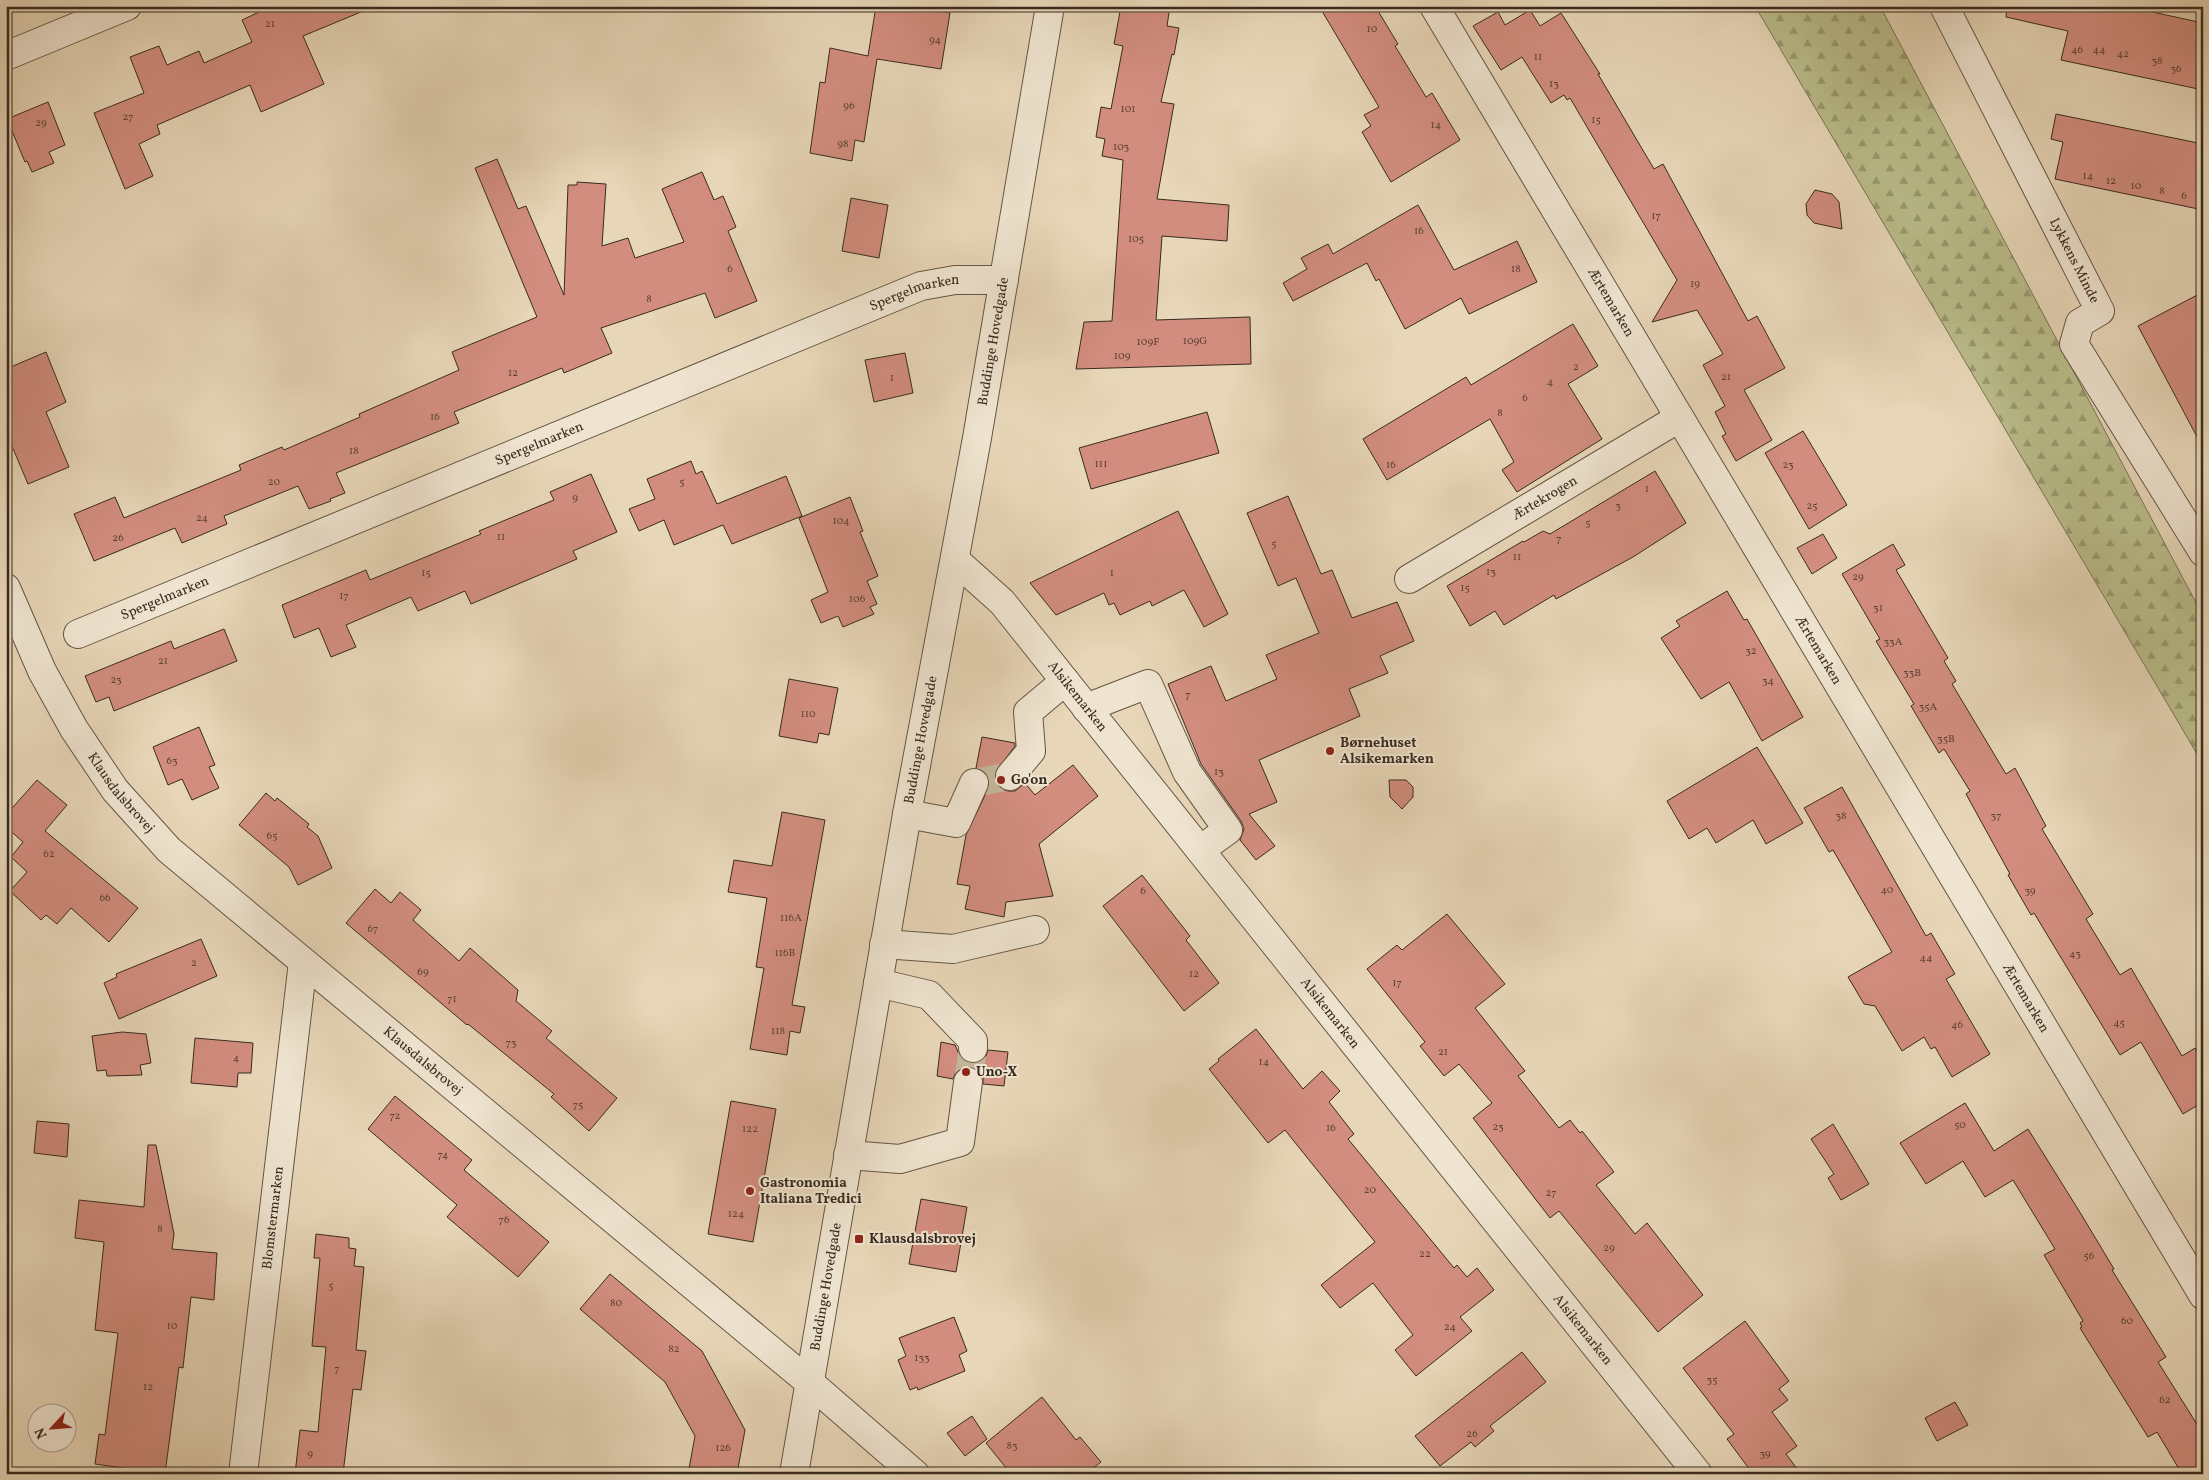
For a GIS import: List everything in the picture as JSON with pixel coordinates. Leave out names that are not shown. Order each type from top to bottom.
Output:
[{"type":"street","points":[[6,56],[127,6]]},
{"type":"street","name":"Buddinge Hovedgade","points":[[794,1474],[884,944],[955,560],[1050,6]]},
{"type":"street","name":"Ærtemarken","points":[[1434,6],[2203,1295]]},
{"type":"street","name":"Lykkens Minde","points":[[1944,6],[2100,311],[2080,323],[2074,344],[2203,552]]},
{"type":"street","name":"Spergelmarken","points":[[78,634],[921,286],[955,280],[1004,280]]},
{"type":"street","name":"Ærtekrogen","points":[[1409,579],[1679,418]]},
{"type":"street","name":"Alsikemarken","points":[[955,560],[1002,602],[1698,1474]]},
{"type":"street","name":"Klausdalsbrovej","points":[[6,588],[11,615],[74,729],[115,790],[169,850],[809,1382],[915,1474]]},
{"type":"street","points":[[1010,776],[1031,751],[1028,712],[1064,681]]},
{"type":"street","points":[[1086,708],[1148,684],[1186,772],[1228,830],[1200,850]]},
{"type":"street","points":[[907,814],[956,823],[974,783]]},
{"type":"street","points":[[884,944],[953,949],[1035,930]]},
{"type":"street","name":"Blomstermarken","points":[[243,1474],[303,962]]},
{"type":"street","points":[[878,983],[929,995],[973,1041],[973,1048]]},
{"type":"street","points":[[848,1155],[900,1160],[960,1142],[968,1082]]},
{"type":"green space","points":[[1755,6],[1880,6],[2203,616],[2203,764]]},
{"type":"building","points":[[272,6],[373,7],[303,36],[324,84],[261,112],[250,85],[157,125],[160,134],[139,144],[153,176],[125,189],[94,113],[144,93],[130,57],[159,46],[167,65],[199,51],[204,63],[252,42],[242,20]]},
{"type":"building","points":[[876,6],[906,6],[950,13],[941,69],[877,59],[864,142],[855,140],[852,161],[810,153],[820,82],[825,83],[830,48],[868,56]]},
{"type":"building","points":[[1121,6],[1170,6],[1167,26],[1179,28],[1174,55],[1172,54],[1161,102],[1174,104],[1157,199],[1229,205],[1227,241],[1162,236],[1156,320],[1250,317],[1251,364],[1076,369],[1084,322],[1112,321],[1123,160],[1102,156],[1105,139],[1096,137],[1101,107],[1111,109],[1123,46],[1114,44]]},
{"type":"building","points":[[1319,6],[1375,6],[1398,44],[1395,46],[1426,97],[1432,93],[1460,140],[1391,182],[1362,132],[1371,126],[1364,115],[1379,107]]},
{"type":"building","points":[[2007,6],[2125,6],[2203,23],[2203,90],[2061,60],[2068,31],[2006,17]]},
{"type":"building","points":[[1530,10],[1540,26],[1561,13],[1600,74],[1598,74],[1654,169],[1663,164],[1748,321],[1757,316],[1785,368],[1744,390],[1772,440],[1736,461],[1722,436],[1726,434],[1715,412],[1725,406],[1703,365],[1723,354],[1697,310],[1652,322],[1677,280],[1570,98],[1567,100],[1564,95],[1551,103],[1522,57],[1501,70],[1473,26],[1498,12],[1505,25]]},
{"type":"building","points":[[48,102],[65,145],[49,152],[54,163],[32,172],[27,161],[25,162],[7,119]]},
{"type":"building","points":[[2056,114],[2203,144],[2203,210],[2055,179],[2063,142],[2051,139]]},
{"type":"building","points":[[497,159],[518,209],[526,206],[564,295],[568,185],[577,185],[577,182],[606,184],[602,246],[628,238],[635,258],[684,242],[662,189],[702,172],[714,200],[723,196],[736,227],[728,231],[757,301],[715,318],[705,293],[601,328],[612,353],[564,373],[562,368],[454,412],[459,423],[336,473],[345,493],[330,499],[331,501],[309,509],[298,486],[224,516],[227,524],[182,543],[175,528],[94,561],[74,514],[115,497],[124,518],[241,470],[239,465],[282,447],[284,450],[360,417],[359,414],[459,370],[452,352],[537,317],[475,168]]},
{"type":"building","points":[[1815,190],[1832,194],[1839,202],[1842,229],[1814,223],[1807,215],[1806,204]]},
{"type":"building","points":[[851,198],[888,205],[879,258],[842,251]]},
{"type":"building","points":[[1418,205],[1454,270],[1517,241],[1537,282],[1469,314],[1461,298],[1405,329],[1379,279],[1376,281],[1367,263],[1293,301],[1283,283],[1307,269],[1301,258],[1328,244],[1333,254]]},
{"type":"building","points":[[2203,292],[2203,448],[2138,326]]},
{"type":"building","points":[[1573,324],[1598,366],[1568,384],[1602,439],[1517,492],[1502,470],[1514,462],[1490,419],[1387,480],[1363,439],[1466,377],[1471,385]]},
{"type":"building","points":[[46,352],[66,402],[46,412],[69,467],[28,484],[6,432],[6,369]]},
{"type":"building","points":[[905,353],[913,393],[874,402],[865,360]]},
{"type":"building","points":[[1207,412],[1219,453],[1091,489],[1079,448]]},
{"type":"building","points":[[1803,431],[1847,505],[1809,529],[1765,453]]},
{"type":"building","points":[[691,461],[696,474],[702,471],[717,504],[786,476],[802,516],[732,544],[723,525],[674,545],[664,520],[639,531],[629,509],[655,499],[647,479]]},
{"type":"building","points":[[1655,471],[1686,523],[1633,557],[1556,599],[1554,595],[1504,625],[1495,611],[1470,626],[1447,586],[1523,541],[1543,531],[1550,534]]},
{"type":"building","points":[[591,474],[617,532],[573,551],[577,559],[471,604],[465,591],[418,611],[411,597],[346,625],[356,647],[331,657],[319,628],[294,638],[282,605],[366,570],[370,580],[481,534],[479,531],[554,500],[550,492]]},
{"type":"building","points":[[1288,496],[1321,574],[1332,570],[1352,618],[1397,602],[1414,641],[1380,656],[1388,673],[1349,689],[1360,716],[1259,760],[1277,802],[1249,814],[1275,846],[1256,860],[1240,840],[1244,829],[1241,821],[1201,764],[1168,684],[1211,666],[1226,701],[1277,679],[1266,655],[1319,633],[1296,578],[1278,586],[1247,513]]},
{"type":"building","points":[[850,497],[863,531],[860,532],[878,576],[867,581],[877,604],[870,607],[874,614],[843,627],[838,616],[821,623],[811,600],[828,592],[799,518]]},
{"type":"building","points":[[1178,511],[1228,614],[1204,627],[1184,590],[1152,606],[1150,601],[1120,615],[1114,603],[1109,605],[1104,593],[1056,615],[1030,583]]},
{"type":"building","points":[[1823,534],[1837,558],[1812,574],[1797,548]]},
{"type":"building","points":[[1893,544],[1905,565],[1896,570],[1948,658],[1944,661],[1956,681],[1952,684],[2006,774],[2015,768],[2046,826],[2042,829],[2093,914],[2086,919],[2120,975],[2131,968],[2182,1056],[2195,1048],[2203,1061],[2203,1102],[2183,1114],[2141,1042],[2120,1055],[2034,913],[2031,915],[1966,794],[1970,791],[1944,749],[1939,753],[1911,706],[1914,704],[1876,641],[1880,639],[1842,574]]},
{"type":"building","points":[[1727,591],[1744,620],[1747,619],[1803,717],[1762,741],[1729,682],[1701,699],[1661,638],[1680,626],[1676,621]]},
{"type":"building","points":[[224,629],[237,661],[114,711],[109,697],[96,702],[85,676],[171,641],[174,649]]},
{"type":"building","points":[[789,679],[838,688],[829,735],[819,733],[817,743],[779,736]]},
{"type":"building","points":[[199,727],[215,765],[209,767],[219,788],[192,800],[182,779],[168,785],[153,747]]},
{"type":"building","points":[[982,737],[1015,743],[1015,746],[995,773],[996,782],[1000,788],[1015,791],[1025,783],[1035,795],[1073,765],[1098,796],[1039,844],[1053,896],[1006,902],[1004,917],[965,909],[970,886],[957,884],[966,835],[988,789],[989,781],[987,774],[976,768]]},
{"type":"building","points":[[1757,747],[1803,823],[1766,844],[1753,820],[1716,843],[1707,828],[1689,839],[1667,801]]},
{"type":"building","points":[[37,780],[67,805],[45,831],[138,908],[109,942],[71,908],[57,924],[46,915],[41,920],[10,891],[27,872],[11,857],[23,842],[6,827],[6,815]]},
{"type":"building","points":[[1389,780],[1406,780],[1413,787],[1413,797],[1402,809],[1390,797]]},
{"type":"building","points":[[1842,787],[1926,936],[1931,933],[1955,974],[1946,979],[1990,1054],[1952,1077],[1935,1047],[1931,1049],[1924,1037],[1902,1051],[1875,1006],[1864,1004],[1848,977],[1892,952],[1833,850],[1829,852],[1804,808]]},
{"type":"building","points":[[266,793],[275,801],[277,798],[309,824],[307,827],[318,836],[332,868],[298,885],[289,867],[239,825]]},
{"type":"building","points":[[782,812],[825,820],[792,1005],[805,1007],[800,1033],[790,1031],[787,1055],[750,1049],[764,968],[756,967],[767,898],[728,892],[734,860],[772,866]]},
{"type":"building","points":[[1142,875],[1190,936],[1186,940],[1219,983],[1184,1011],[1103,906]]},
{"type":"building","points":[[375,889],[391,903],[400,892],[421,910],[413,920],[459,961],[470,948],[518,990],[516,1001],[552,1031],[546,1038],[617,1098],[589,1131],[551,1097],[554,1094],[467,1025],[346,923]]},
{"type":"building","points":[[1447,914],[1505,984],[1475,1008],[1525,1071],[1518,1076],[1559,1128],[1570,1120],[1580,1133],[1582,1131],[1614,1172],[1596,1185],[1635,1234],[1647,1223],[1703,1295],[1658,1332],[1559,1211],[1550,1218],[1473,1118],[1492,1103],[1459,1064],[1444,1076],[1420,1046],[1425,1042],[1367,969],[1397,945],[1402,950]]},
{"type":"building","points":[[201,939],[217,976],[119,1019],[104,983],[117,977],[116,974]]},
{"type":"building","points":[[1256,1029],[1303,1089],[1322,1071],[1340,1091],[1329,1102],[1354,1134],[1348,1139],[1454,1268],[1457,1265],[1467,1277],[1477,1268],[1494,1290],[1460,1317],[1472,1331],[1416,1376],[1395,1350],[1413,1335],[1373,1283],[1340,1308],[1321,1285],[1375,1242],[1285,1130],[1268,1143],[1209,1069],[1219,1061],[1218,1059]]},
{"type":"building","points":[[122,1032],[146,1034],[151,1063],[140,1065],[142,1075],[107,1076],[106,1070],[97,1071],[92,1036]]},
{"type":"building","points":[[195,1038],[253,1043],[251,1073],[238,1073],[237,1087],[191,1083]]},
{"type":"building","points":[[941,1042],[955,1045],[960,1056],[966,1062],[973,1064],[981,1061],[986,1056],[988,1050],[1008,1052],[1004,1086],[983,1084],[983,1077],[978,1070],[971,1067],[962,1068],[956,1072],[953,1079],[937,1076]]},
{"type":"building","points":[[395,1096],[472,1160],[464,1170],[549,1242],[518,1277],[447,1217],[457,1205],[368,1129]]},
{"type":"building","points":[[731,1101],[776,1109],[753,1242],[708,1234]]},
{"type":"building","points":[[1965,1103],[1994,1151],[2028,1129],[2166,1357],[2158,1362],[2203,1434],[2203,1474],[2182,1474],[2157,1432],[2148,1437],[2080,1328],[2082,1327],[2080,1323],[2083,1321],[2044,1255],[2055,1249],[2013,1180],[1985,1197],[1963,1161],[1926,1184],[1900,1143]]},
{"type":"building","points":[[37,1121],[69,1124],[67,1157],[34,1153]]},
{"type":"building","points":[[1833,1124],[1869,1184],[1841,1200],[1828,1178],[1834,1174],[1811,1139]]},
{"type":"building","points":[[148,1145],[156,1145],[174,1234],[172,1249],[217,1253],[214,1300],[191,1297],[183,1368],[179,1367],[165,1474],[95,1464],[99,1434],[105,1435],[118,1333],[95,1330],[104,1242],[75,1238],[79,1200],[144,1207]]},
{"type":"building","points":[[921,1199],[967,1207],[956,1272],[909,1264]]},
{"type":"building","points":[[316,1234],[349,1238],[349,1248],[356,1249],[354,1266],[364,1267],[356,1350],[366,1351],[361,1390],[353,1389],[343,1474],[295,1474],[300,1430],[318,1432],[326,1347],[312,1346],[320,1258],[314,1258]]},
{"type":"building","points":[[610,1274],[702,1351],[745,1430],[737,1474],[688,1474],[695,1436],[665,1382],[580,1309]]},
{"type":"building","points":[[954,1317],[967,1351],[959,1355],[965,1371],[918,1390],[917,1387],[910,1390],[898,1360],[906,1356],[899,1338]]},
{"type":"building","points":[[1745,1321],[1789,1381],[1779,1389],[1788,1400],[1772,1412],[1797,1446],[1786,1454],[1801,1474],[1753,1474],[1727,1439],[1734,1434],[1683,1368]]},
{"type":"building","points":[[1522,1352],[1546,1382],[1490,1426],[1494,1431],[1475,1447],[1471,1442],[1440,1466],[1415,1436]]},
{"type":"building","points":[[1042,1397],[1076,1440],[1080,1437],[1101,1462],[1086,1474],[1011,1474],[986,1443]]},
{"type":"building","points":[[1955,1402],[1968,1425],[1937,1441],[1925,1418]]},
{"type":"building","points":[[972,1416],[987,1439],[965,1456],[947,1433]]},
{"type":"tunnel","points":[[974,783],[1010,776]]},
{"type":"tunnel","points":[[968,1082],[973,1048]]},
{"type":"place","name":"Børnehuset Alsikemarken","points":[[1330,751]]},
{"type":"place","name":"Go'on","points":[[1001,780]]},
{"type":"place","name":"Uno-X","points":[[966,1072]]},
{"type":"place","name":"Gastronomia Italiana Tredici","points":[[750,1191]]},
{"type":"place","name":"Klausdalsbrovej","points":[[859,1239]]}]
